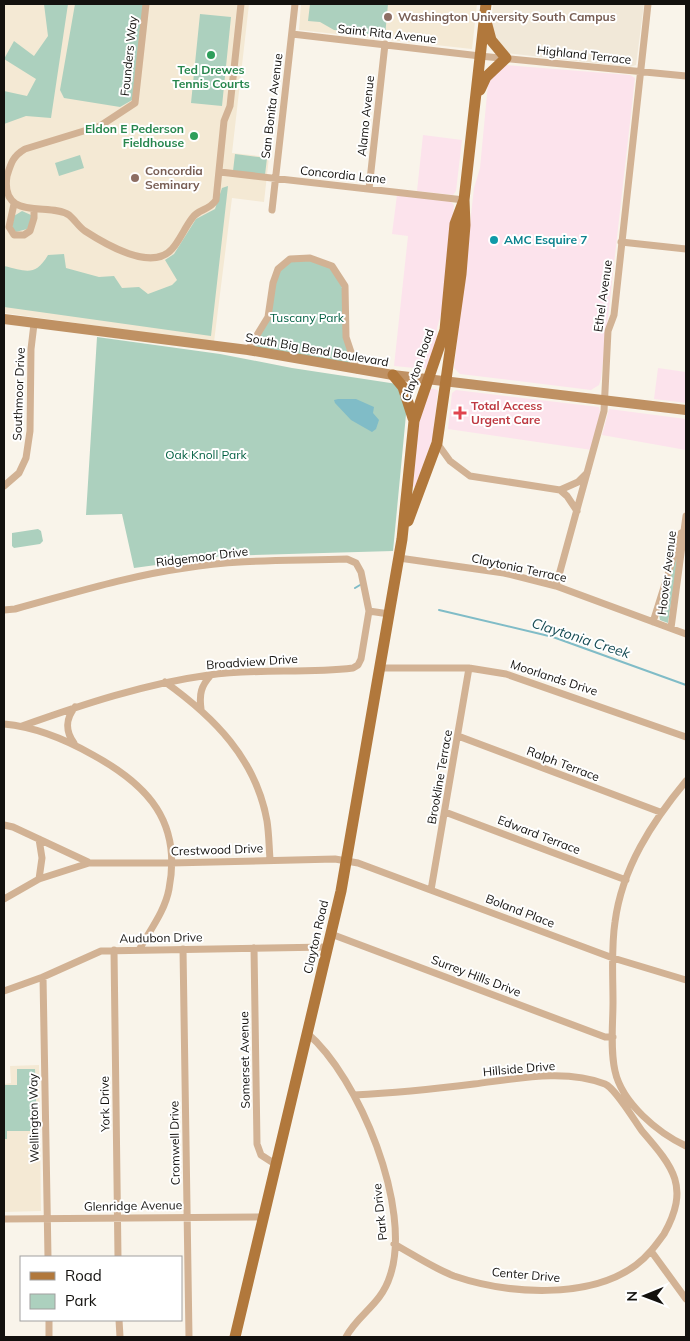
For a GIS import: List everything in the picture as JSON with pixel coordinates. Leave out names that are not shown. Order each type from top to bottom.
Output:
[{"type":"main road","name":"Clayton Road","points":[[402,539],[437,443],[461,274],[465,225],[464,200],[486,5]]},
{"type":"main road","points":[[475,104],[486,77],[506,58],[490,36],[486,5]]},
{"type":"main road","name":"Clayton Road","points":[[235,1337],[347,860],[402,539],[414,421],[445,330],[455,224],[464,200]]},
{"type":"main road","name":"South Big Bend Boulevard","points":[[4,319],[248,350],[393,375],[686,410]]},
{"type":"main road","points":[[393,375],[403,387],[414,421]]},
{"type":"street","name":"Founders Way","points":[[14,204],[8,197],[6,189],[13,158],[17,154],[100,126],[135,104],[146,4]]},
{"type":"street","points":[[34,210],[30,231],[24,235],[14,235],[9,227],[14,204],[34,210],[62,212],[69,216],[84,231],[123,252],[144,259],[158,257],[171,251],[196,214],[213,206],[219,190],[224,121],[230,106],[242,4]]},
{"type":"street","name":"San Bonita Avenue","points":[[272,210],[295,4]]},
{"type":"street","name":"Ethel Avenue","points":[[556,586],[589,472],[604,411],[608,331],[614,315],[648,4]]},
{"type":"street","name":"Saint Rita Avenue","points":[[292,34],[480,56]]},
{"type":"street","name":"Alamo Avenue","points":[[369,189],[385,44]]},
{"type":"street","name":"Highland Terrace","points":[[480,56],[686,76]]},
{"type":"street","name":"Concordia Lane","points":[[220,172],[464,200]]},
{"type":"street","points":[[621,242],[686,249]]},
{"type":"street","points":[[248,350],[268,317],[273,283],[278,269],[290,259],[310,258],[332,266],[346,286],[346,337],[357,370]]},
{"type":"street","name":"Southmoor Drive","points":[[4,486],[19,472],[26,458],[30,431],[34,324]]},
{"type":"street","points":[[437,443],[450,461],[470,476],[560,490],[568,496],[577,511]]},
{"type":"street","points":[[560,490],[578,482],[589,472]]},
{"type":"street","name":"Hoover Avenue","points":[[653,622],[686,519]]},
{"type":"street","name":"Hoover Avenue","points":[[672,628],[686,519]]},
{"type":"street","name":"Claytonia Terrace","points":[[399,558],[504,573],[556,586],[686,634]]},
{"type":"street","name":"Ridgemoor Drive","points":[[4,610],[16,609],[131,577],[186,568],[236,562],[347,559],[356,563],[361,572],[370,611]]},
{"type":"street","points":[[4,615],[16,609]]},
{"type":"street","points":[[370,611],[389,614]]},
{"type":"street","name":"Broadview Drive","points":[[22,726],[117,693],[211,674],[256,670],[353,668],[358,665],[360,659],[370,611]]},
{"type":"street","name":"Moorlands Drive","points":[[380,668],[469,668],[526,679],[686,737]]},
{"type":"street","name":"Brookline Terrace","points":[[431,890],[469,668]]},
{"type":"street","points":[[201,709],[199,698],[201,688],[211,674]]},
{"type":"street","points":[[166,682],[201,709],[221,728],[247,766],[260,796],[267,821],[270,860]]},
{"type":"street","points":[[75,707],[69,717],[67,727],[69,737],[75,744]]},
{"type":"street","points":[[4,724],[22,726],[75,744],[115,767],[154,801],[166,826],[171,877],[165,904],[139,950]]},
{"type":"street","name":"Ralph Terrace","points":[[458,736],[660,812]]},
{"type":"street","points":[[686,781],[660,812],[641,846],[626,880],[615,922],[613,958],[613,1037],[616,1074],[634,1106],[658,1130],[686,1146]]},
{"type":"street","name":"Edward Terrace","points":[[445,812],[626,880]]},
{"type":"street","name":"Crestwood Drive","points":[[4,825],[89,862]]},
{"type":"street","points":[[39,839],[42,858],[39,879]]},
{"type":"street","name":"Crestwood Drive","points":[[4,899],[39,879],[89,862],[171,863],[347,860]]},
{"type":"street","name":"Boland Place","points":[[347,860],[613,958],[686,980]]},
{"type":"street","name":"Surrey Hills Drive","points":[[331,934],[605,1037],[613,1037]]},
{"type":"street","name":"Audubon Drive","points":[[4,991],[43,977],[96,952],[114,950],[328,947]]},
{"type":"street","name":"Somerset Avenue","points":[[254,948],[257,1144],[261,1156],[275,1164]]},
{"type":"street","name":"Cromwell Drive","points":[[183,949],[189,1337]]},
{"type":"street","name":"York Drive","points":[[114,950],[118,1256]]},
{"type":"street","name":"Wellington Way","points":[[43,977],[48,1256]]},
{"type":"street","name":"Park Drive","points":[[307,1033],[326,1051],[354,1096],[386,1173],[392,1203],[394,1244],[392,1271],[385,1291],[346,1337]]},
{"type":"street","name":"Hillside Drive","points":[[354,1096],[527,1078],[583,1079],[607,1085],[656,1145]]},
{"type":"street","name":"Center Drive","points":[[394,1244],[455,1276],[499,1286],[556,1290],[592,1285],[616,1276],[637,1264],[652,1251],[680,1206],[682,1197],[678,1179],[656,1145]]},
{"type":"street","name":"Glenridge Avenue","points":[[4,1220],[263,1217]]},
{"type":"street","points":[[652,1251],[686,1299]]},
{"type":"street","points":[[49,1321],[49,1337]]},
{"type":"street","points":[[119,1321],[120,1337]]},
{"type":"shaded area","name":"Concordia Seminary","points":[[4,4],[249,4],[232,153],[269,157],[264,202],[232,198],[214,342],[4,313]]},
{"type":"shaded area","name":"Washington University South Campus","points":[[301,4],[477,4],[472,49],[299,30]]},
{"type":"shaded area","points":[[493,4],[644,4],[636,65],[630,67],[506,53],[498,46],[491,27]]},
{"type":"shaded area","points":[[506,65],[630,75],[635,78],[601,379],[599,385],[591,390],[460,374],[454,368],[474,188],[480,168],[489,78]]},
{"type":"shaded area","points":[[423,135],[462,140],[456,191],[453,195],[417,191]]},
{"type":"shaded area","points":[[397,195],[450,201],[454,205],[444,304],[437,328],[435,351],[429,366],[425,369],[394,366],[408,236],[392,234]]},
{"type":"shaded area","points":[[658,368],[686,372],[686,403],[654,399]]},
{"type":"shaded area","points":[[430,388],[438,390],[433,437],[415,487],[413,487],[417,427]]},
{"type":"shaded area","points":[[456,390],[599,407],[600,411],[592,450],[448,429],[452,393]]},
{"type":"shaded area","points":[[609,409],[686,419],[686,450],[602,435]]},
{"type":"shaded area","points":[[39,1065],[41,1211],[4,1212],[4,1084],[11,1083],[10,1066]]},
{"type":"green space","points":[[44,4],[68,4],[51,118],[26,116],[4,124],[4,91],[27,96],[36,79],[4,59],[14,41],[34,56],[48,36]]},
{"type":"green space","points":[[75,4],[145,4],[134,99],[120,107],[64,98],[60,90]]},
{"type":"green space","points":[[310,4],[388,4],[385,36],[334,30],[320,22],[308,21]]},
{"type":"green space","name":"Ted Drewes Tennis Courts","points":[[200,14],[231,17],[222,106],[191,103]]},
{"type":"green space","points":[[235,154],[267,158],[265,175],[233,171]]},
{"type":"green space","points":[[80,155],[84,168],[59,176],[55,163]]},
{"type":"green space","points":[[228,186],[211,336],[4,307],[4,266],[29,271],[39,267],[48,255],[64,254],[66,268],[99,277],[114,276],[122,288],[139,287],[148,294],[172,285],[177,280],[165,260],[174,254],[196,219],[215,209],[222,188]]},
{"type":"green space","points":[[22,211],[31,215],[32,221],[27,229],[16,232],[12,229],[14,216]]},
{"type":"green space","name":"Tuscany Park","points":[[310,258],[332,266],[341,276],[345,327],[357,370],[248,350],[267,320],[278,269],[290,259]]},
{"type":"green space","name":"Oak Knoll Park","points":[[97,337],[220,354],[292,368],[397,384],[407,404],[393,551],[222,556],[134,568],[122,514],[86,515]]},
{"type":"green space","points":[[38,529],[41,531],[43,541],[40,544],[14,548],[12,546],[12,533]]},
{"type":"green space","points":[[676,557],[678,558],[668,623],[660,620],[659,614]]},
{"type":"green space","points":[[17,1069],[35,1069],[37,1131],[7,1131],[7,1139],[4,1139],[4,1085],[17,1085]]},
{"type":"water","points":[[356,399],[374,407],[373,413],[379,420],[376,429],[372,432],[351,420],[335,403],[334,400]]},
{"type":"waterway","points":[[355,588],[360,585]]},
{"type":"waterway","name":"Claytonia Creek","points":[[439,610],[553,637],[686,685]]},
{"type":"place","name":"Washington University South Campus","points":[[388,17]]},
{"type":"place","name":"Ted Drewes Tennis Courts","points":[[211,55]]},
{"type":"place","name":"Eldon E Pederson Fieldhouse","points":[[194,136]]},
{"type":"place","name":"Concordia Seminary","points":[[135,178]]},
{"type":"place","name":"AMC Esquire 7","points":[[494,240]]},
{"type":"place","name":"Total Access Urgent Care","points":[[460,413]]}]
